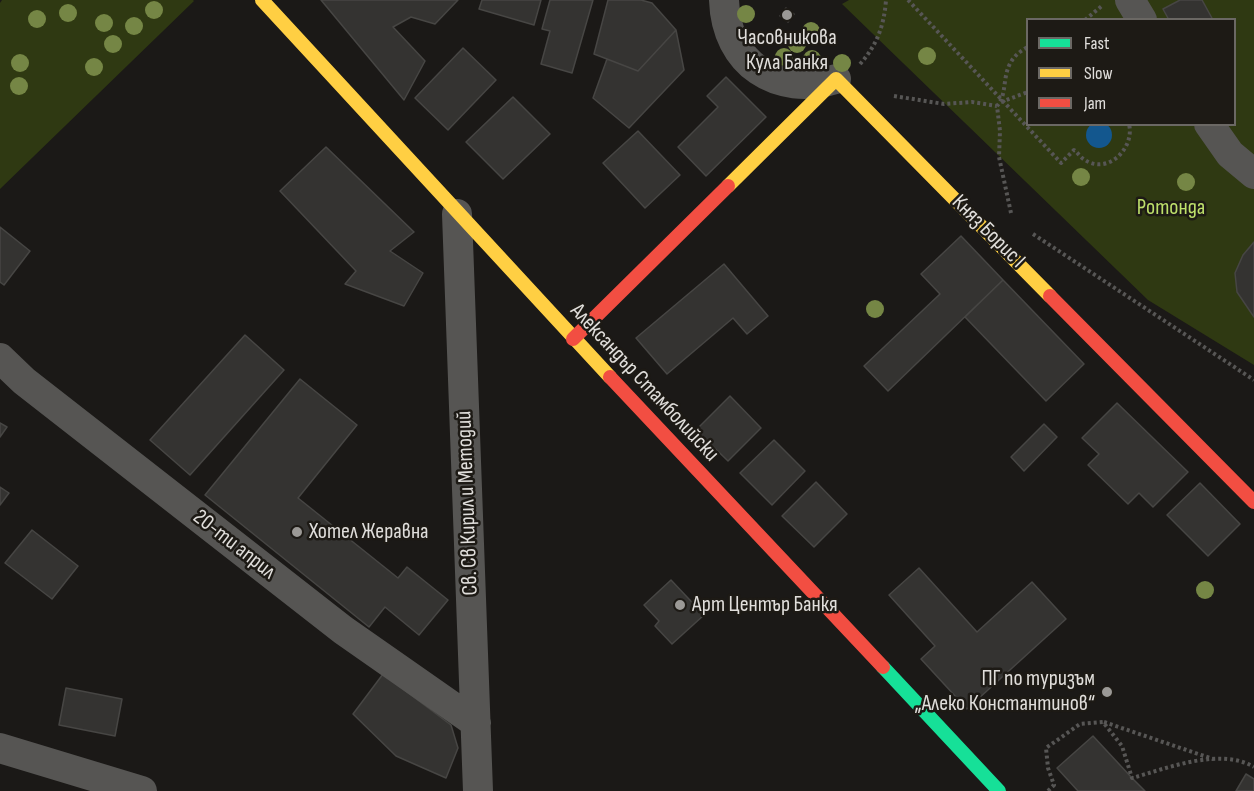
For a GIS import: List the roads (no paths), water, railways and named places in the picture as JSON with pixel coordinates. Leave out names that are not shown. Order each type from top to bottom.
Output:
[{"type":"street","name":"Александър Стамболийски","points":[[262,0],[573,339],[999,791]]},
{"type":"street","points":[[724,0],[730,36],[742,56],[756,68],[772,79],[795,84],[817,85],[836,79]]},
{"type":"street","points":[[1130,0],[1141,18]]},
{"type":"street","points":[[573,339],[836,79]]},
{"type":"street","name":"Княз Борис I","points":[[836,79],[1254,502]]},
{"type":"street","points":[[1210,126],[1230,154],[1254,174]]},
{"type":"street","name":"Св. Св Кирил и Методий","points":[[457,214],[478,791]]},
{"type":"street","name":"20-ти април","points":[[0,358],[24,381],[343,630],[476,723]]},
{"type":"street","points":[[0,748],[142,791]]},
{"type":"water","points":[[1090,126],[1108,126],[1111,130],[1111,140],[1104,147],[1094,147],[1087,140],[1087,130]]},
{"type":"place","name":"Часовникова Кула Банкя","points":[[787,15]]},
{"type":"place","name":"Хотел Жеравна","points":[[297,532]]},
{"type":"place","name":"Арт Център Банкя","points":[[680,605]]},
{"type":"place","name":"ПГ по туризъм „Алеко Константинов“","points":[[1107,692]]},
{"type":"park label","name":"Ротонда","points":[[1171,208]]}]
